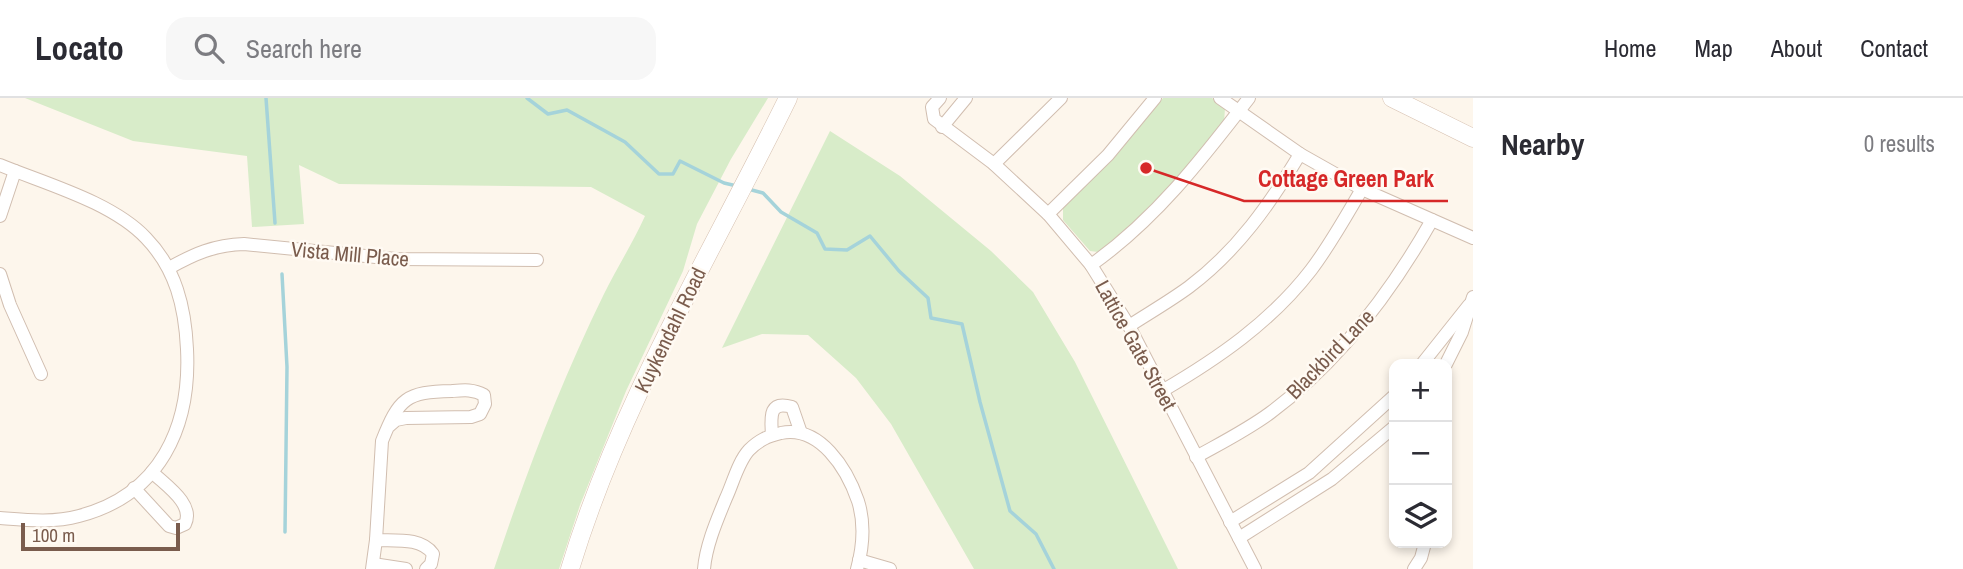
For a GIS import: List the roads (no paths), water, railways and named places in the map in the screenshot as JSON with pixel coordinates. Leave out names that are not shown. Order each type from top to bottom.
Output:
[{"type":"main road","name":"Kuykendahl Road","points":[[570,569],[602,479],[631,411],[722,224],[788,98]]},
{"type":"main road","points":[[1392,98],[1473,138]]},
{"type":"street","points":[[940,98],[931,112],[942,127],[966,98]]},
{"type":"street","points":[[994,164],[1061,98]]},
{"type":"street","points":[[1048,214],[1108,155],[1155,98]]},
{"type":"street","points":[[1220,98],[1300,154],[1362,189],[1473,238]]},
{"type":"street","points":[[1091,265],[1154,213],[1249,98]]},
{"type":"street","name":"Lattice Gate Street","points":[[942,127],[994,164],[1048,214],[1091,265],[1129,326],[1255,569]]},
{"type":"street","points":[[1129,326],[1191,285],[1224,256],[1253,225],[1300,154]]},
{"type":"street","points":[[0,165],[93,202],[121,217],[145,237],[169,268],[185,315],[188,368],[187,394],[176,433],[152,472],[134,488],[110,504],[79,516],[51,520],[0,518]]},
{"type":"street","points":[[0,216],[15,171]]},
{"type":"street","points":[[1162,391],[1208,364],[1243,338],[1295,288],[1326,248],[1362,189]]},
{"type":"street","name":"Blackbird Lane","points":[[1196,457],[1269,413],[1333,357],[1391,288],[1432,220]]},
{"type":"street","name":"Vista Mill Place","points":[[169,268],[204,250],[223,245],[244,244],[396,259],[537,260]]},
{"type":"street","points":[[0,274],[9,305],[41,374]]},
{"type":"street","points":[[1426,359],[1471,301]]},
{"type":"street","points":[[1448,359],[1462,332],[1471,301]]},
{"type":"street","points":[[388,427],[396,420],[405,418],[471,417],[480,414],[485,404],[484,395],[475,390],[421,392],[405,400],[388,427],[383,441],[372,567],[406,569]]},
{"type":"street","points":[[1230,522],[1309,473],[1389,402]]},
{"type":"street","points":[[772,435],[772,411],[781,405],[792,407],[800,433]]},
{"type":"street","points":[[1239,538],[1332,480],[1389,431]]},
{"type":"street","points":[[704,569],[722,510],[748,451],[766,436],[787,432],[812,436],[822,443],[848,477],[859,503],[863,526],[858,565],[890,569]]},
{"type":"street","points":[[134,488],[169,526],[176,528],[185,524],[189,516],[187,507],[152,472]]},
{"type":"street","points":[[376,540],[418,542],[427,545],[433,554],[431,564],[426,569]]},
{"type":"street","points":[[1414,569],[1424,548]]},
{"type":"waterway","points":[[266,98],[275,223]]},
{"type":"waterway","points":[[527,98],[548,114],[567,110],[625,142],[659,174],[673,174],[680,161],[724,183],[737,186]]},
{"type":"waterway","points":[[748,189],[763,193],[781,212],[817,233],[825,249],[847,250],[870,236],[899,271],[928,298],[931,318],[962,324],[1010,511],[1036,534],[1054,569]]},
{"type":"waterway","points":[[282,274],[287,367],[285,532]]},
{"type":"place","name":"Cottage Green Park","points":[[1146,168]]}]
